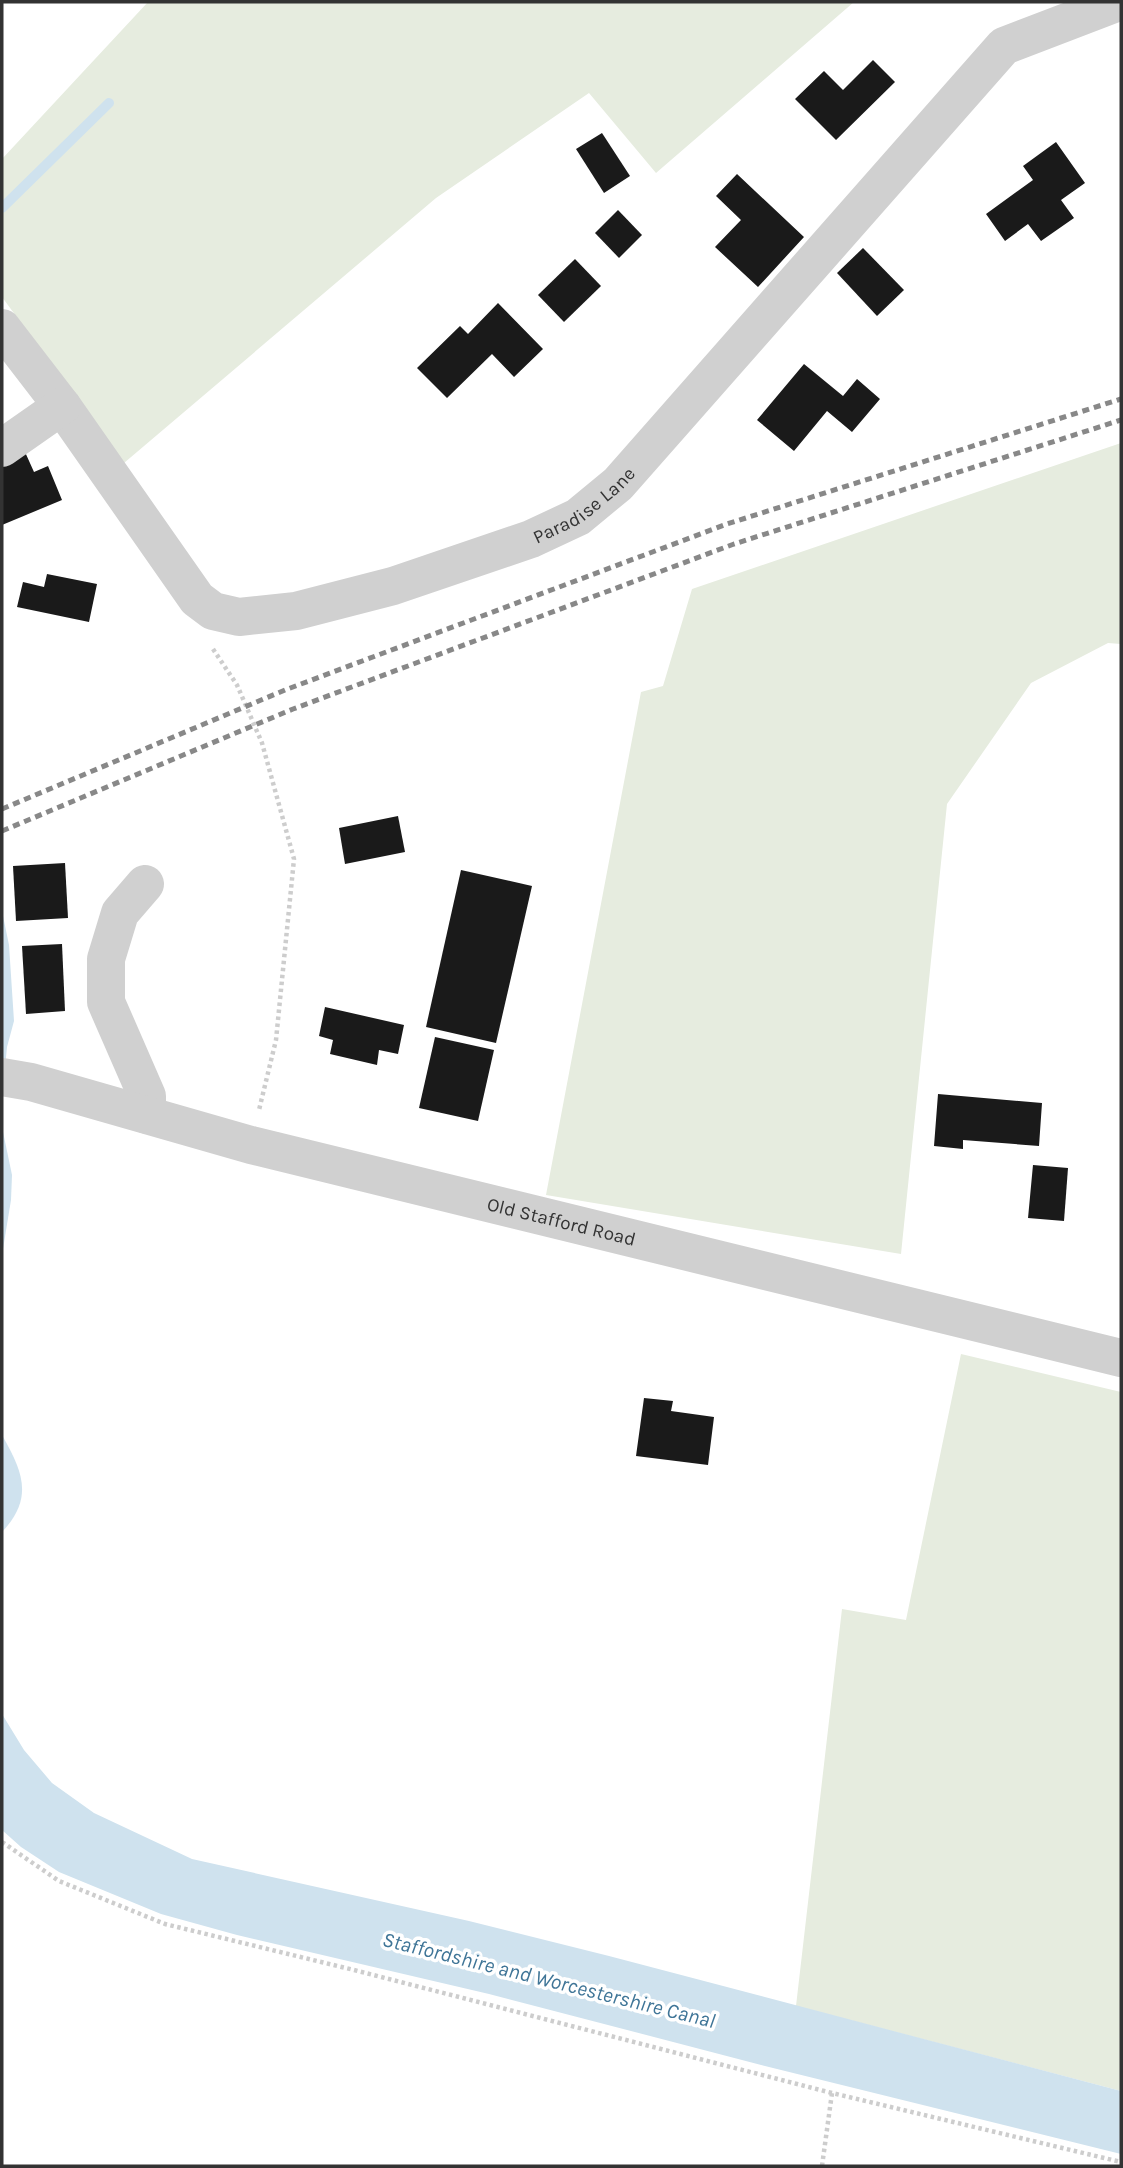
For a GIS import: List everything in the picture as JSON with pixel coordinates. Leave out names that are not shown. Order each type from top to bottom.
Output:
[{"type":"street","name":"Paradise Lane","points":[[2,328],[62,405],[197,599],[213,611],[239,617],[296,611],[393,586],[531,539],[578,517],[618,484],[1004,47],[1119,2]]},
{"type":"street","points":[[2,448],[62,405]]},
{"type":"street","points":[[145,884],[120,913],[106,958],[106,1002],[147,1096],[147,1115]]},
{"type":"street","name":"Old Stafford Road","points":[[16,1080],[251,1145],[1121,1358]]},
{"type":"path","points":[[208,642],[237,685],[262,743],[294,859],[276,1040],[251,1145]]},
{"type":"path","points":[[2,1842],[58,1881],[165,1924],[832,2093],[1121,2162]]},
{"type":"path","points":[[821,2166],[832,2093]]},
{"type":"shaded area","points":[[148,2],[854,2],[656,173],[589,93],[436,198],[124,463],[2,297],[2,159]]},
{"type":"shaded area","points":[[1121,443],[1121,644],[1108,643],[1031,683],[947,804],[901,1254],[546,1195],[641,692],[663,686],[692,589]]},
{"type":"shaded area","points":[[961,1354],[1121,1392],[1121,2091],[796,2006],[842,1609],[906,1620]]},
{"type":"water","points":[[2,911],[9,945],[14,1021],[7,1047],[2,1100]]},
{"type":"water","points":[[2,1127],[12,1175],[11,1200],[2,1255]]},
{"type":"water","points":[[2,1435],[20,1473],[22,1496],[12,1520],[2,1532]]},
{"type":"water","name":"Staffordshire and Worcestershire Canal","points":[[2,1714],[24,1750],[52,1783],[94,1813],[192,1859],[469,1921],[1121,2091],[1121,2154],[161,1914],[59,1872],[21,1847],[2,1830]]},
{"type":"building","points":[[873,60],[895,82],[836,140],[795,99],[824,71],[843,90]]},
{"type":"building","points":[[602,133],[630,176],[604,193],[576,149]]},
{"type":"building","points":[[1056,142],[1085,183],[1061,200],[1074,218],[1041,241],[1028,224],[1005,241],[986,214],[1033,180],[1023,166]]},
{"type":"building","points":[[737,174],[804,237],[758,287],[715,247],[741,220],[716,196]]},
{"type":"building","points":[[618,210],[642,235],[619,258],[595,233]]},
{"type":"building","points":[[863,248],[904,290],[877,316],[837,273]]},
{"type":"building","points":[[575,259],[601,286],[564,322],[538,295]]},
{"type":"building","points":[[498,303],[543,349],[514,377],[492,354],[447,398],[417,368],[460,326],[468,334]]},
{"type":"building","points":[[804,364],[843,396],[857,379],[880,399],[852,432],[827,411],[794,451],[757,420]]},
{"type":"building","points":[[25,452],[34,472],[48,466],[62,500],[2,525],[2,462]]},
{"type":"building","points":[[47,574],[97,584],[89,622],[17,607],[23,582],[44,587]]},
{"type":"building","points":[[398,816],[405,852],[345,864],[339,828]]},
{"type":"building","points":[[65,863],[68,918],[16,921],[13,866]]},
{"type":"building","points":[[461,870],[532,886],[496,1043],[426,1027]]},
{"type":"building","points":[[62,944],[65,1011],[26,1014],[22,946]]},
{"type":"building","points":[[325,1007],[404,1025],[398,1054],[379,1050],[377,1065],[330,1054],[333,1040],[319,1036]]},
{"type":"building","points":[[435,1037],[494,1050],[478,1121],[419,1108]]},
{"type":"building","points":[[938,1094],[1042,1103],[1039,1146],[963,1140],[963,1149],[934,1146]]},
{"type":"building","points":[[1033,1165],[1068,1168],[1064,1221],[1028,1218]]},
{"type":"building","points":[[644,1398],[673,1401],[671,1411],[714,1417],[708,1465],[636,1456]]},
{"type":"waterway","points":[[2,208],[109,103]]},
{"type":"railway","points":[[2,809],[285,690],[727,524],[1121,399]]},
{"type":"railway","points":[[2,831],[293,709],[734,544],[1121,420]]}]
